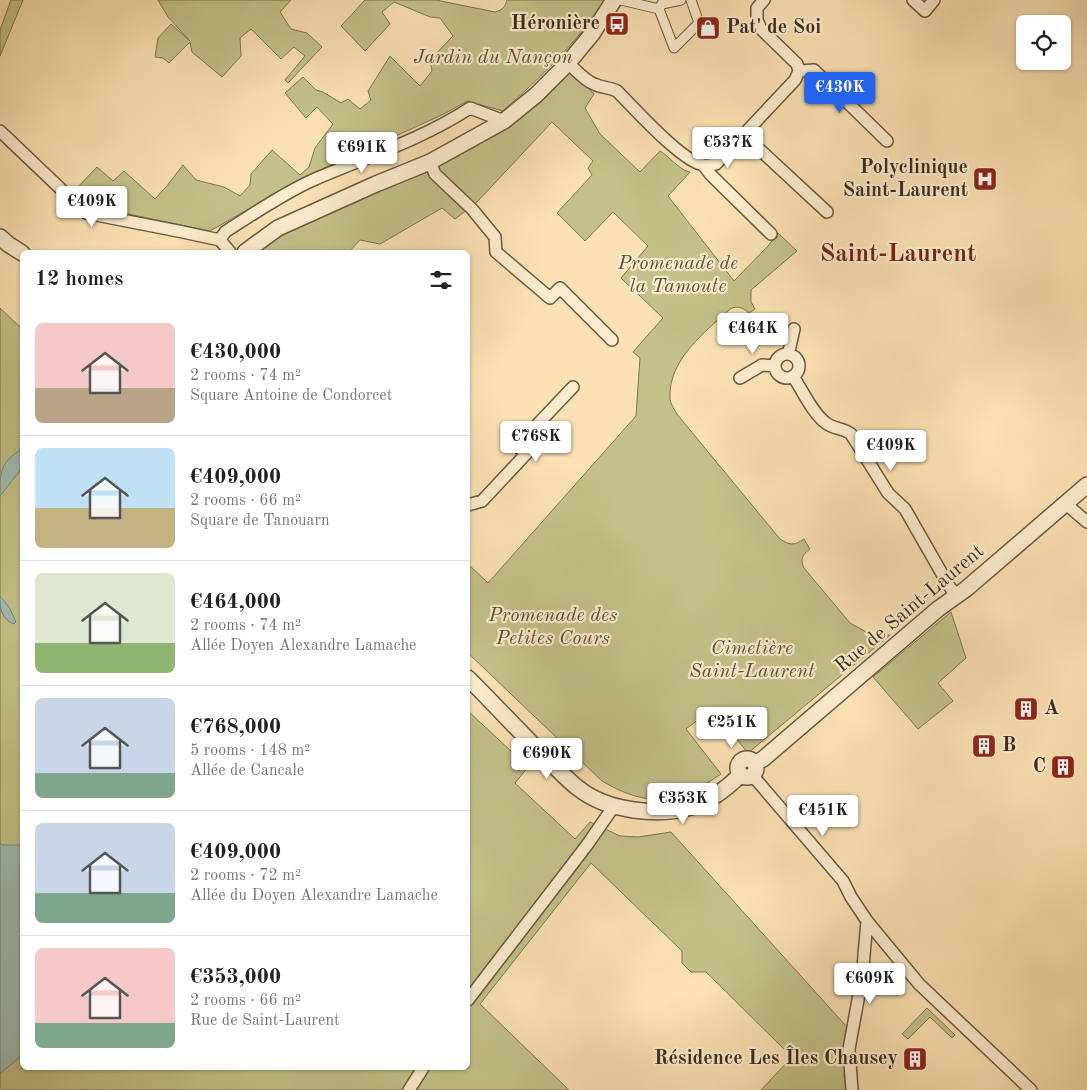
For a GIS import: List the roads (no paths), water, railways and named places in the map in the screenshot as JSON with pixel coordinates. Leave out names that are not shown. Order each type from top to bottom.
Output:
[{"type":"street","points":[[248,250],[278,228],[430,162],[504,121],[536,95],[568,63],[592,34],[614,0]]},
{"type":"street","points":[[621,0],[662,5],[681,0]]},
{"type":"street","points":[[662,5],[674,48],[700,23],[691,0]]},
{"type":"street","points":[[568,63],[593,84],[611,87],[617,91],[690,160],[704,166],[716,164],[795,80],[799,71],[797,64],[761,29],[757,20],[757,8],[764,0]]},
{"type":"street","points":[[913,0],[924,11],[934,0]]},
{"type":"street","points":[[799,71],[814,70],[886,141]]},
{"type":"street","points":[[220,240],[231,228],[271,202],[297,188],[419,137],[444,125],[470,108],[504,121]]},
{"type":"street","points":[[0,131],[86,213],[220,240],[228,250]]},
{"type":"street","points":[[744,135],[827,212]]},
{"type":"street","points":[[430,162],[435,174],[472,209],[495,237],[496,252],[550,298],[560,288],[612,340]]},
{"type":"street","points":[[704,166],[710,175],[771,234]]},
{"type":"street","points":[[4,241],[20,252]]},
{"type":"street","points":[[4,241],[20,263]]},
{"type":"street","points":[[786,354],[797,360],[798,366],[797,372],[787,378],[776,372],[775,366],[776,360],[789,351],[794,329]]},
{"type":"street","points":[[740,378],[762,365],[775,366]]},
{"type":"street","points":[[793,376],[821,419],[828,425],[852,434],[888,493],[905,509],[949,586],[957,596]]},
{"type":"street","points":[[470,503],[482,500],[526,454],[517,446],[573,387]]},
{"type":"street","name":"Rue de Saint-Laurent","points":[[470,680],[570,782],[598,800],[614,806],[652,813],[684,810],[703,802],[749,771],[938,609],[957,596],[1087,485]]},
{"type":"street","points":[[1066,504],[1087,522]]},
{"type":"street","points":[[749,771],[843,881],[851,897],[868,921],[919,984],[1031,1090]]},
{"type":"street","points":[[470,997],[587,845],[614,806]]},
{"type":"street","points":[[852,1090],[849,1049],[862,978],[868,921]]},
{"type":"street","points":[[409,1090],[422,1070]]},
{"type":"water","points":[[20,450],[20,471],[0,496],[0,480],[3,468],[9,458]]},
{"type":"water","points":[[0,596],[9,607],[16,622],[13,624],[2,613]]},
{"type":"water","points":[[0,843],[2,845],[20,845],[20,1057],[0,1074]]},
{"type":"place","name":"Héronière","points":[[617,24]]},
{"type":"place","name":"Pat' de Soi","points":[[708,28]]},
{"type":"place","name":"Polyclinique Saint-Laurent","points":[[985,179]]},
{"type":"place","name":"A","points":[[1026,709]]},
{"type":"place","name":"B","points":[[984,746]]},
{"type":"place","name":"C","points":[[1063,767]]},
{"type":"place","name":"Résidence Les Îles Chausey","points":[[915,1059]]},
{"type":"district","name":"Saint-Laurent","points":[[898,254]]},
{"type":"park label","name":"Jardin du Nançon","points":[[493,58]]},
{"type":"park label","name":"Promenade de la Tamoute","points":[[678,276]]},
{"type":"park label","name":"Promenade des Petites Cours","points":[[553,628]]},
{"type":"park label","name":"Cimetière Saint-Laurent","points":[[752,660]]}]
